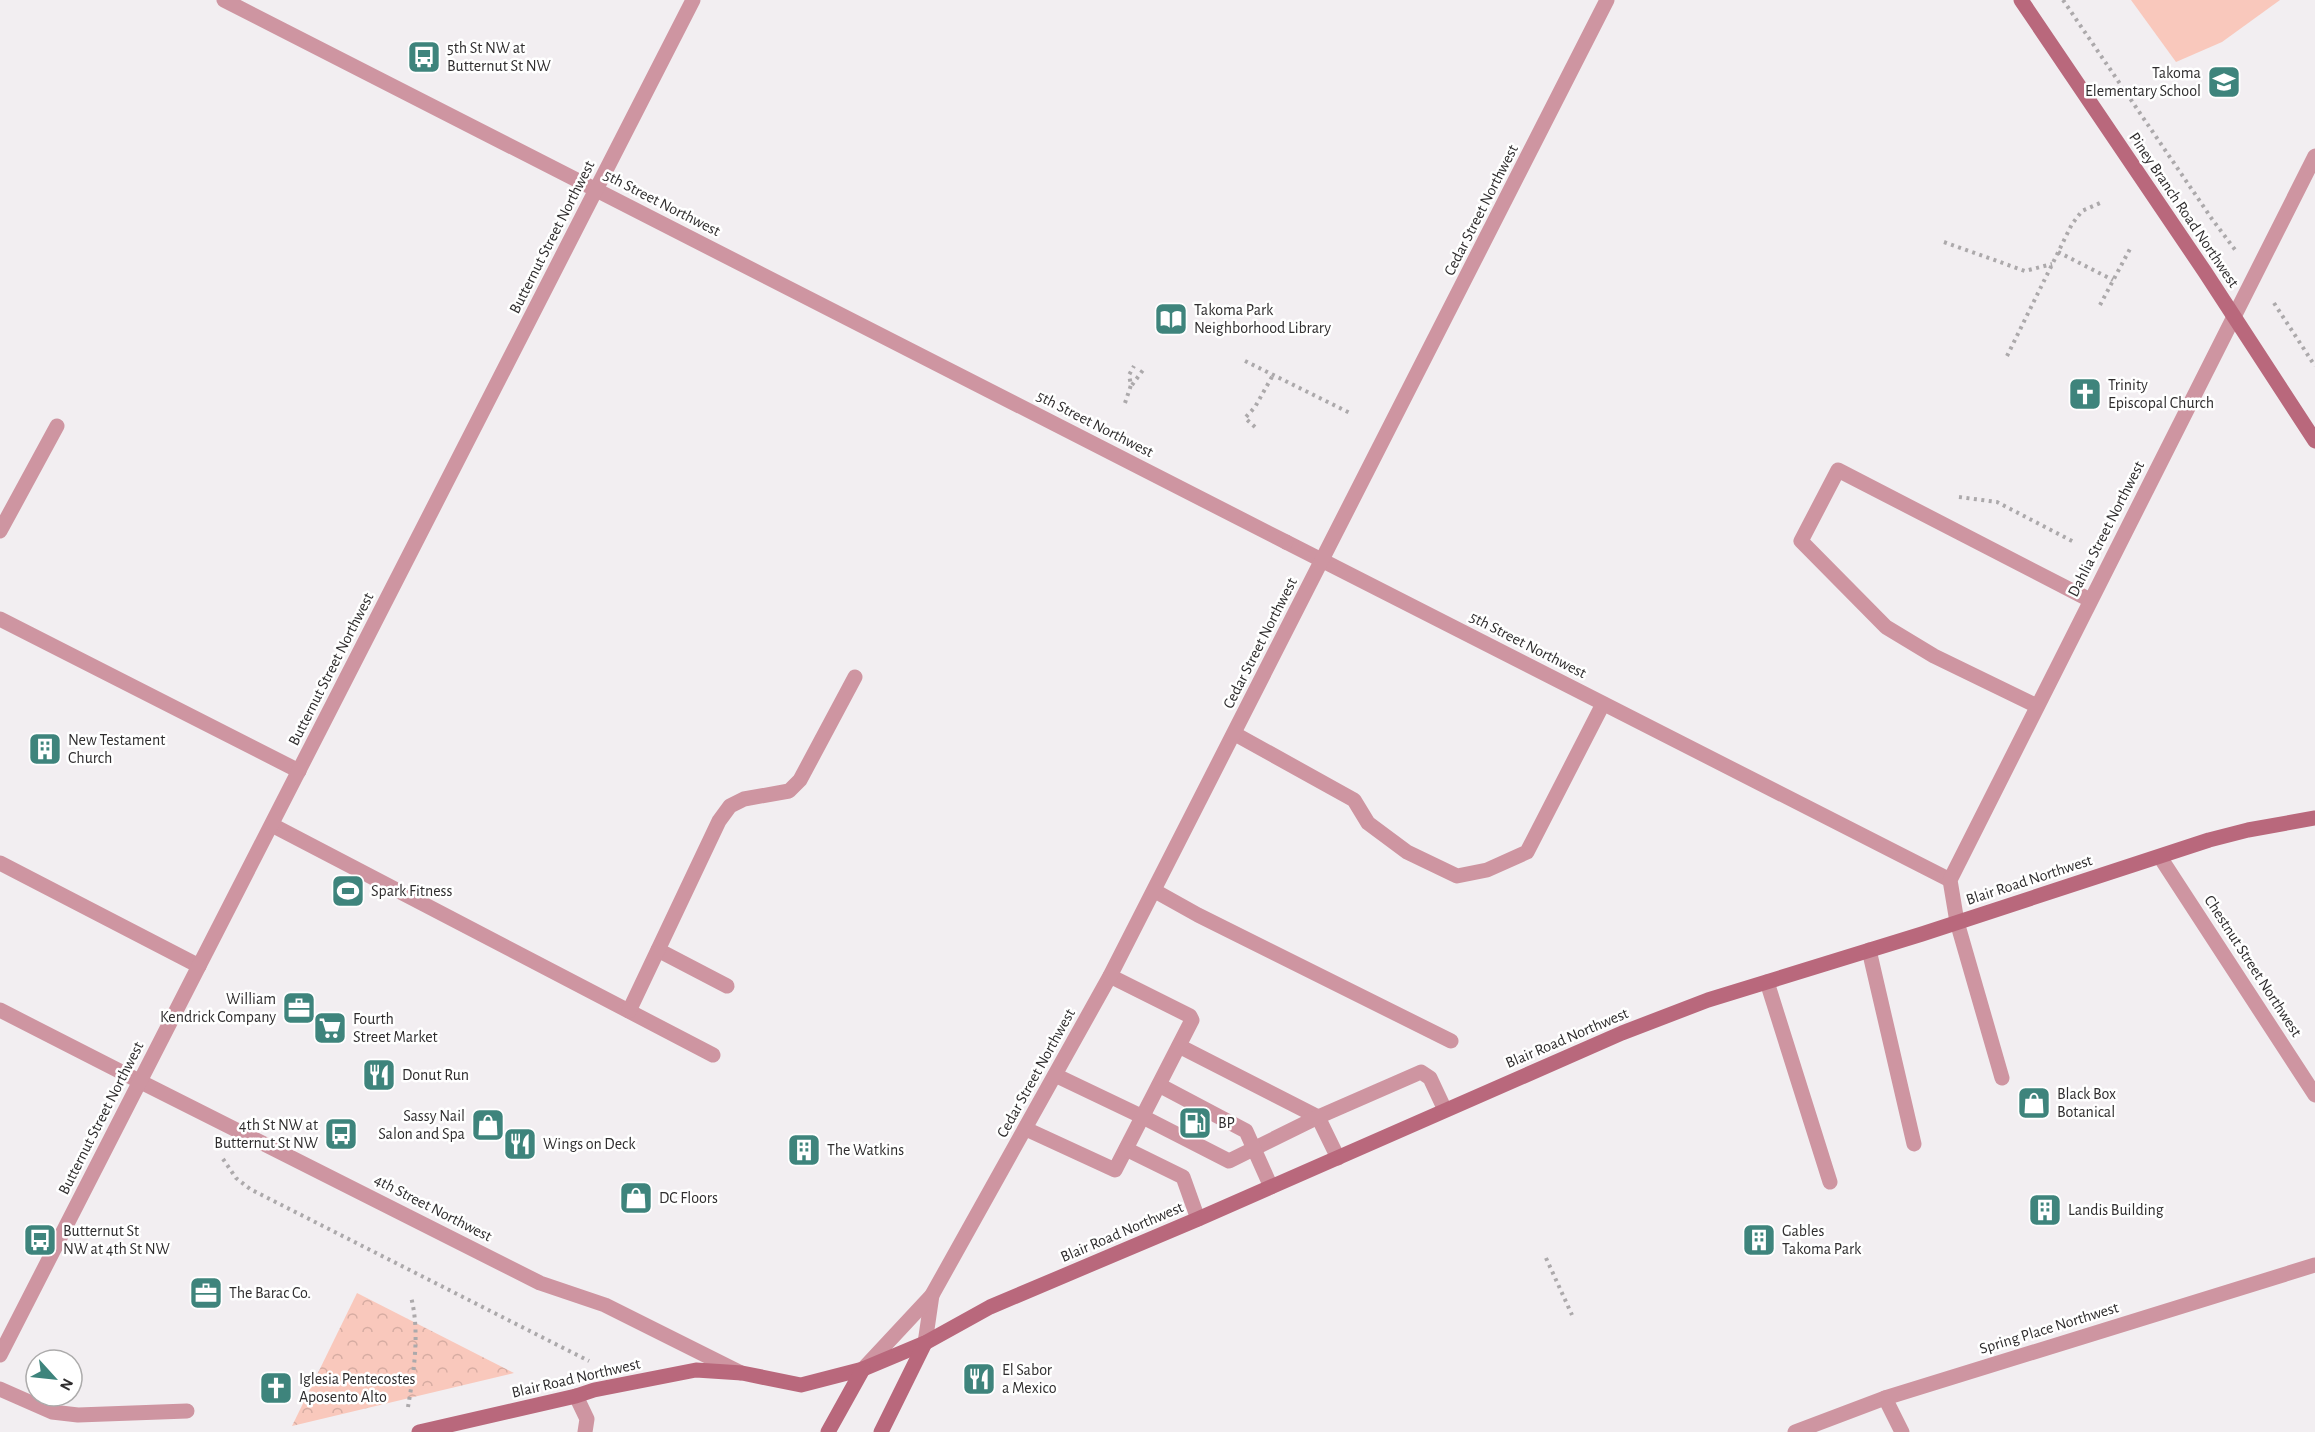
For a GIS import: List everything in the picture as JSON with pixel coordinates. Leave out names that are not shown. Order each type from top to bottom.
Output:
[{"type":"main road","name":"Piney Branch Road Northwest","points":[[2021,0],[2315,441]]},
{"type":"main road","name":"Blair Road Northwest","points":[[863,1369],[925,1343],[990,1307],[1198,1219],[1622,1033],[1708,1000],[2209,840],[2248,830],[2315,818]]},
{"type":"main road","name":"Cedar Street Northwest","points":[[881,1432],[925,1343]]},
{"type":"main road","name":"4th Street Northwest","points":[[742,1374],[801,1385],[863,1369]]},
{"type":"main road","name":"Cedar Street Northwest","points":[[828,1432],[863,1369]]},
{"type":"main road","name":"Blair Road Northwest","points":[[419,1432],[594,1390],[696,1370],[742,1374]]},
{"type":"street","name":"5th Street Northwest","points":[[224,0],[1950,880]]},
{"type":"street","name":"Butternut Street Northwest","points":[[0,1355],[693,0]]},
{"type":"street","name":"Cedar Street Northwest","points":[[863,1369],[932,1295],[1110,976],[1607,0]]},
{"type":"street","name":"Dahlia Street Northwest","points":[[1950,880],[2315,156]]},
{"type":"street","points":[[0,531],[57,426]]},
{"type":"street","points":[[2037,706],[1934,656],[1886,627],[1801,541],[1838,470],[2090,600]]},
{"type":"street","points":[[0,619],[299,771]]},
{"type":"street","points":[[629,1011],[719,821],[730,806],[744,799],[789,791],[800,780],[855,677]]},
{"type":"street","points":[[1235,734],[1354,800],[1368,823],[1407,852],[1457,876],[1487,870],[1527,852],[1603,704]]},
{"type":"street","points":[[272,825],[713,1055]]},
{"type":"street","name":"Chestnut Street Northwest","points":[[2160,857],[2315,1095]]},
{"type":"street","points":[[0,863],[199,966]]},
{"type":"street","points":[[1950,880],[1957,922],[2002,1078]]},
{"type":"street","points":[[1155,891],[1198,915],[1451,1041]]},
{"type":"street","points":[[657,950],[727,986]]},
{"type":"street","points":[[1869,950],[1914,1144]]},
{"type":"street","points":[[1026,1129],[1115,1170],[1192,1020],[1190,1016],[1110,976]]},
{"type":"street","points":[[1767,982],[1830,1182]]},
{"type":"street","name":"4th Street Northwest","points":[[0,1010],[540,1282],[605,1305],[742,1374]]},
{"type":"street","points":[[1179,1046],[1318,1117],[1338,1158]]},
{"type":"street","points":[[1055,1075],[1229,1161],[1318,1117],[1420,1072],[1430,1078],[1445,1110]]},
{"type":"street","points":[[1159,1085],[1246,1131],[1271,1187]]},
{"type":"street","points":[[1126,1149],[1183,1177],[1198,1219]]},
{"type":"street","name":"Spring Place Northwest","points":[[1795,1432],[1885,1398],[2315,1265]]},
{"type":"street","name":"Cedar Street Northwest","points":[[925,1343],[932,1295]]},
{"type":"street","points":[[0,1389],[52,1412],[78,1414],[187,1411]]},
{"type":"street","points":[[576,1396],[587,1419],[585,1432]]},
{"type":"street","points":[[1885,1398],[1902,1432]]},
{"type":"path","points":[[2062,0],[2212,219]]},
{"type":"path","points":[[2007,356],[2072,224],[2082,211],[2100,203]]},
{"type":"path","points":[[1944,242],[2025,271],[2052,264]]},
{"type":"path","points":[[2100,305],[2131,247]]},
{"type":"path","points":[[2058,252],[2113,280]]},
{"type":"path","points":[[2286,320],[2315,366]]},
{"type":"path","points":[[1245,361],[1352,414]]},
{"type":"path","points":[[1131,385],[1129,375],[1134,366]]},
{"type":"path","points":[[1125,403],[1131,385],[1143,370]]},
{"type":"path","points":[[1255,427],[1245,418],[1255,408],[1273,375]]},
{"type":"path","points":[[1949,493],[1958,497],[1997,502],[2074,542]]},
{"type":"path","points":[[219,1154],[236,1178],[250,1189],[633,1382]]},
{"type":"path","points":[[1546,1258],[1572,1315]]},
{"type":"path","points":[[408,1407],[415,1312],[411,1297]]},
{"type":"green space","points":[[2131,0],[2280,0],[2222,42],[2176,62]]},
{"type":"green space","points":[[357,1293],[514,1373],[292,1426]]},
{"type":"place","name":"5th St NW at Butternut St NW","points":[[424,57]]},
{"type":"place","name":"Takoma Elementary School","points":[[2224,82]]},
{"type":"place","name":"Takoma Park Neighborhood Library","points":[[1171,319]]},
{"type":"place","name":"Trinity Episcopal Church","points":[[2085,394]]},
{"type":"place","name":"New Testament Church","points":[[45,749]]},
{"type":"place","name":"Spark Fitness","points":[[348,891]]},
{"type":"place","name":"William Kendrick Company","points":[[299,1008]]},
{"type":"place","name":"Fourth Street Market","points":[[330,1028]]},
{"type":"place","name":"Donut Run","points":[[379,1075]]},
{"type":"place","name":"Black Box Botanical","points":[[2034,1103]]},
{"type":"place","name":"BP","points":[[1195,1123]]},
{"type":"place","name":"Sassy Nail Salon and Spa","points":[[488,1125]]},
{"type":"place","name":"4th St NW at Butternut St NW","points":[[341,1134]]},
{"type":"place","name":"Wings on Deck","points":[[520,1144]]},
{"type":"place","name":"The Watkins","points":[[804,1150]]},
{"type":"place","name":"DC Floors","points":[[636,1198]]},
{"type":"place","name":"Landis Building","points":[[2045,1210]]},
{"type":"place","name":"Butternut St NW at 4th St NW","points":[[40,1240]]},
{"type":"place","name":"Gables Takoma Park","points":[[1759,1240]]},
{"type":"place","name":"The Barac Co.","points":[[206,1293]]},
{"type":"place","name":"El Sabor a Mexico","points":[[979,1379]]},
{"type":"place","name":"Iglesia Pentecostes Aposento Alto","points":[[276,1388]]}]
